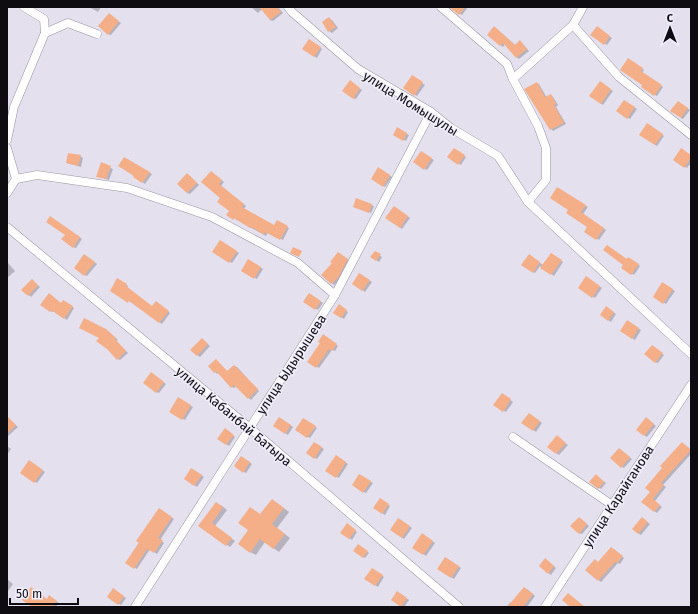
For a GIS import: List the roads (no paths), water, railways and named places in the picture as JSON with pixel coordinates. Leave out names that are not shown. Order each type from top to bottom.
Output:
[{"type":"street","points":[[7,140],[14,107],[45,33],[44,19],[24,7]]},
{"type":"street","name":"улица Момышулы","points":[[288,7],[358,69],[431,112],[451,128],[498,156],[528,202],[691,354]]},
{"type":"street","points":[[441,7],[507,64],[513,79],[538,126],[546,148],[546,180],[528,202]]},
{"type":"street","points":[[513,79],[573,24],[583,7]]},
{"type":"street","points":[[45,33],[68,24],[97,34]]},
{"type":"street","points":[[573,24],[619,77],[691,135]]},
{"type":"street","name":"улица Ыдырышева","points":[[134,607],[335,295],[431,112]]},
{"type":"street","points":[[7,148],[16,179]]},
{"type":"street","points":[[7,193],[16,179],[37,175],[127,188],[212,217],[298,264],[335,295]]},
{"type":"street","name":"улица Кабанбай Батыра","points":[[7,227],[250,428],[459,607]]},
{"type":"street","name":"улица Карайганова","points":[[545,607],[691,385]]},
{"type":"street","points":[[513,437],[612,505]]}]
